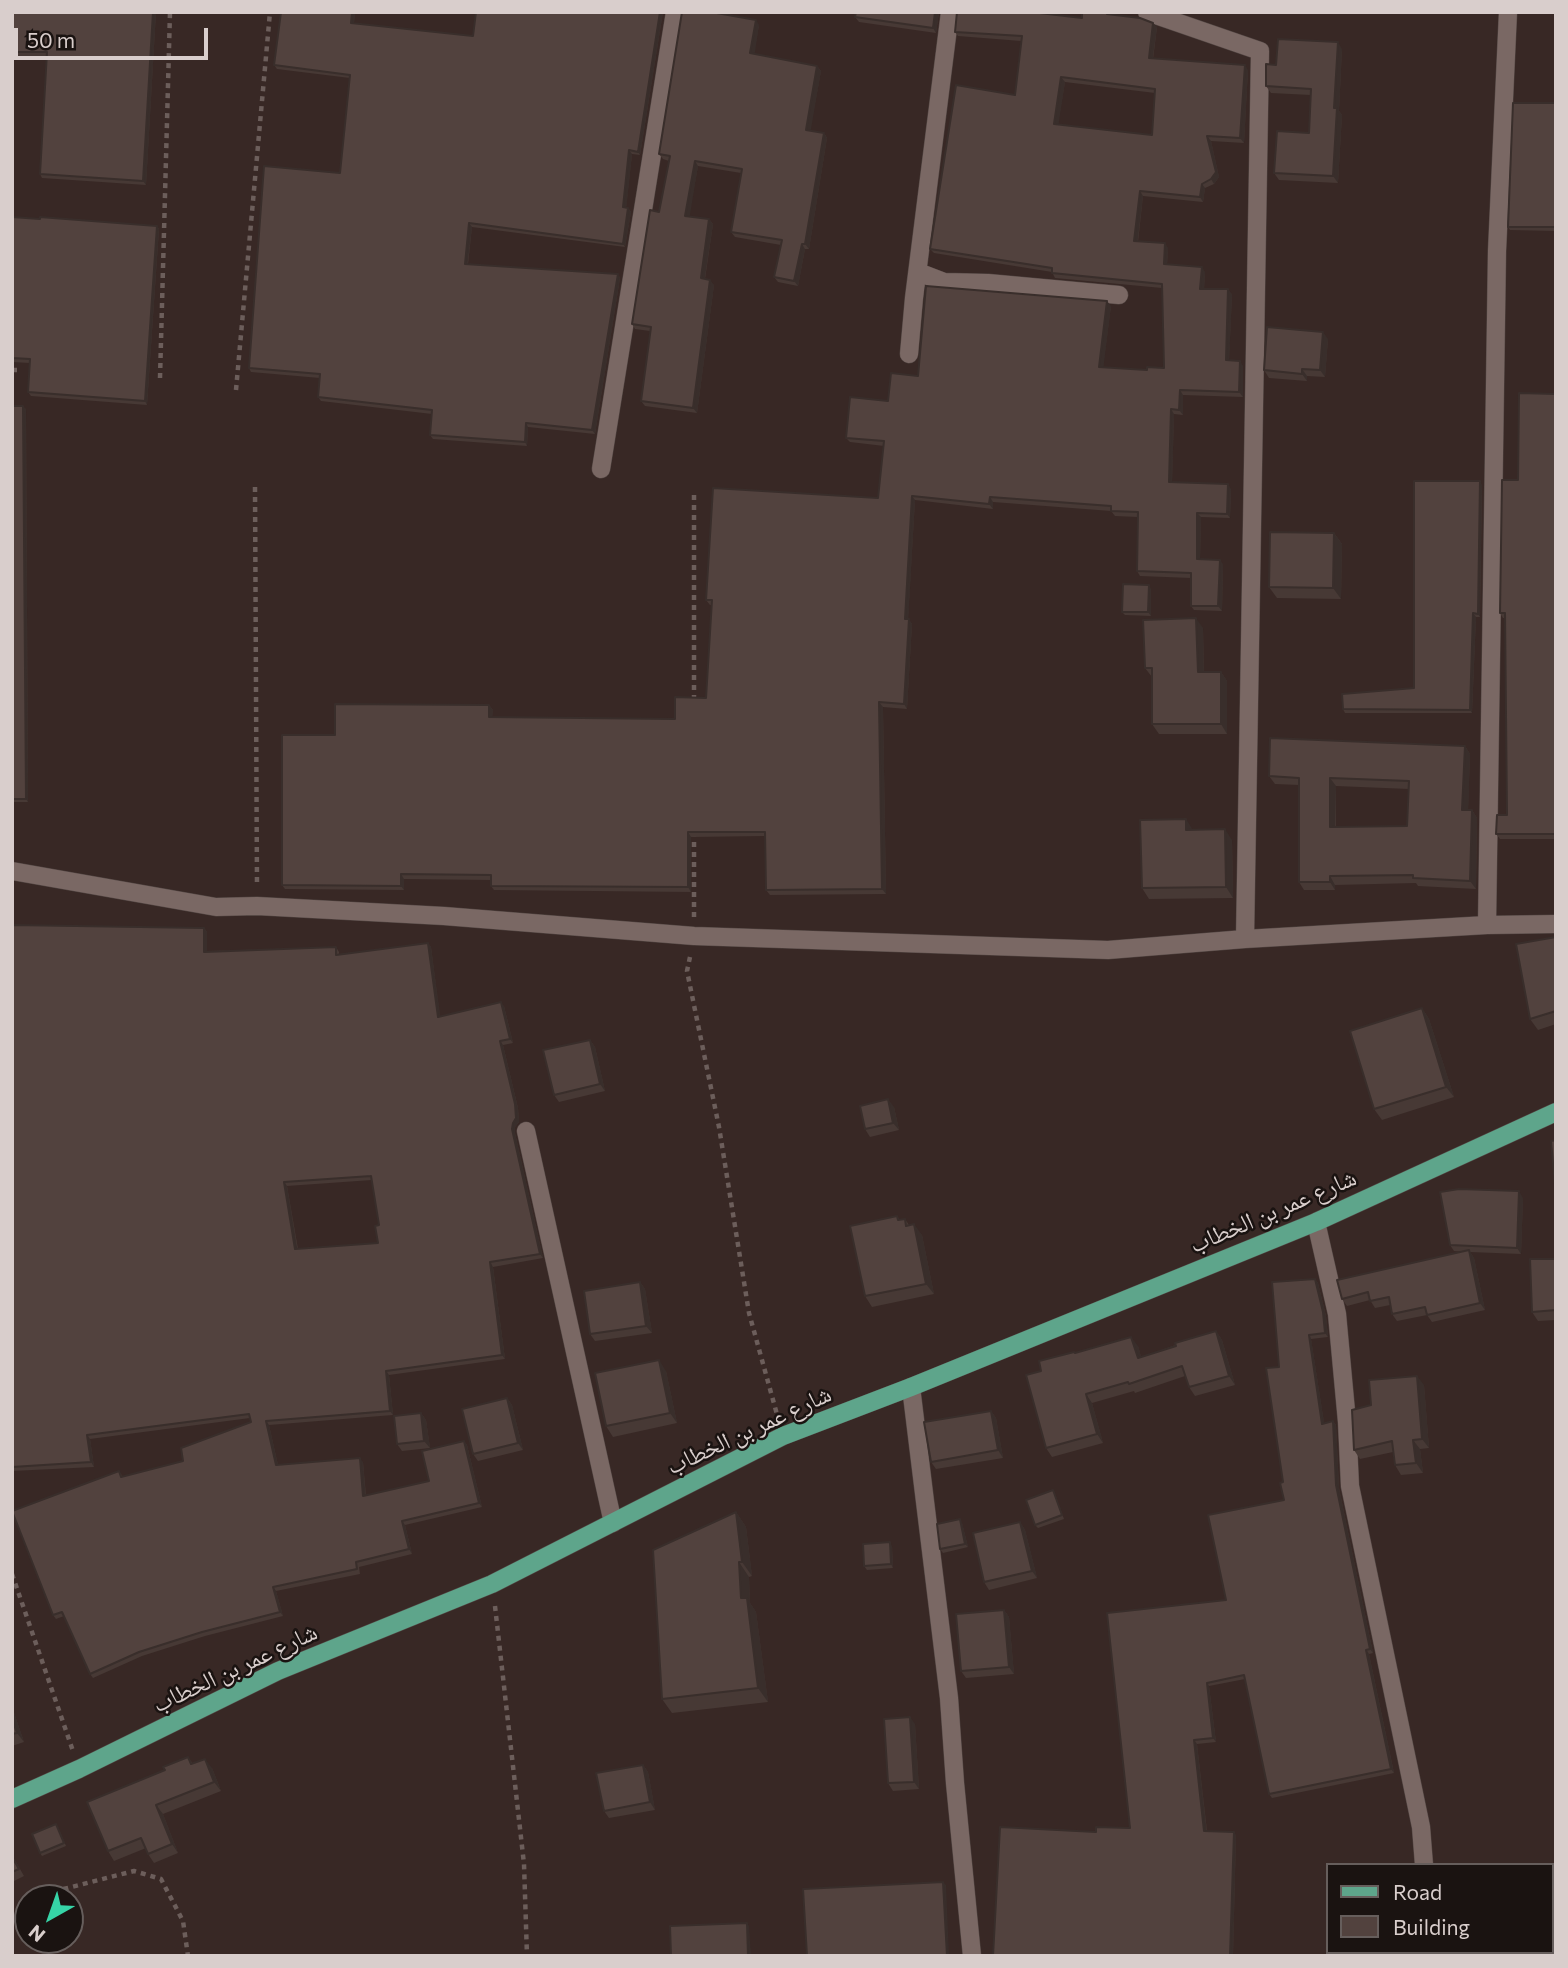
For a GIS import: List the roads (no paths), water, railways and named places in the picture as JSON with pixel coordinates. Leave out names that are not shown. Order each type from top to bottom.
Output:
[{"type":"main road","name":"شارع عمر بن الخطاب","points":[[12,1799],[278,1671],[492,1584],[783,1436],[911,1387],[1316,1222],[1556,1112]]},
{"type":"street","points":[[601,469],[675,12]]},
{"type":"street","points":[[909,354],[950,12]]},
{"type":"street","points":[[1147,12],[1260,51],[1245,939]]},
{"type":"street","points":[[1487,925],[1497,251],[1508,12]]},
{"type":"street","points":[[918,272],[944,282],[988,283],[1119,295]]},
{"type":"street","points":[[12,871],[216,907],[257,906],[444,916],[694,936],[1108,950],[1245,939],[1487,925],[1556,924]]},
{"type":"street","points":[[526,1131],[613,1523]]},
{"type":"street","points":[[1316,1222],[1337,1314],[1350,1486],[1421,1826],[1424,1863]]},
{"type":"street","points":[[911,1387],[949,1698],[972,1956]]}]
